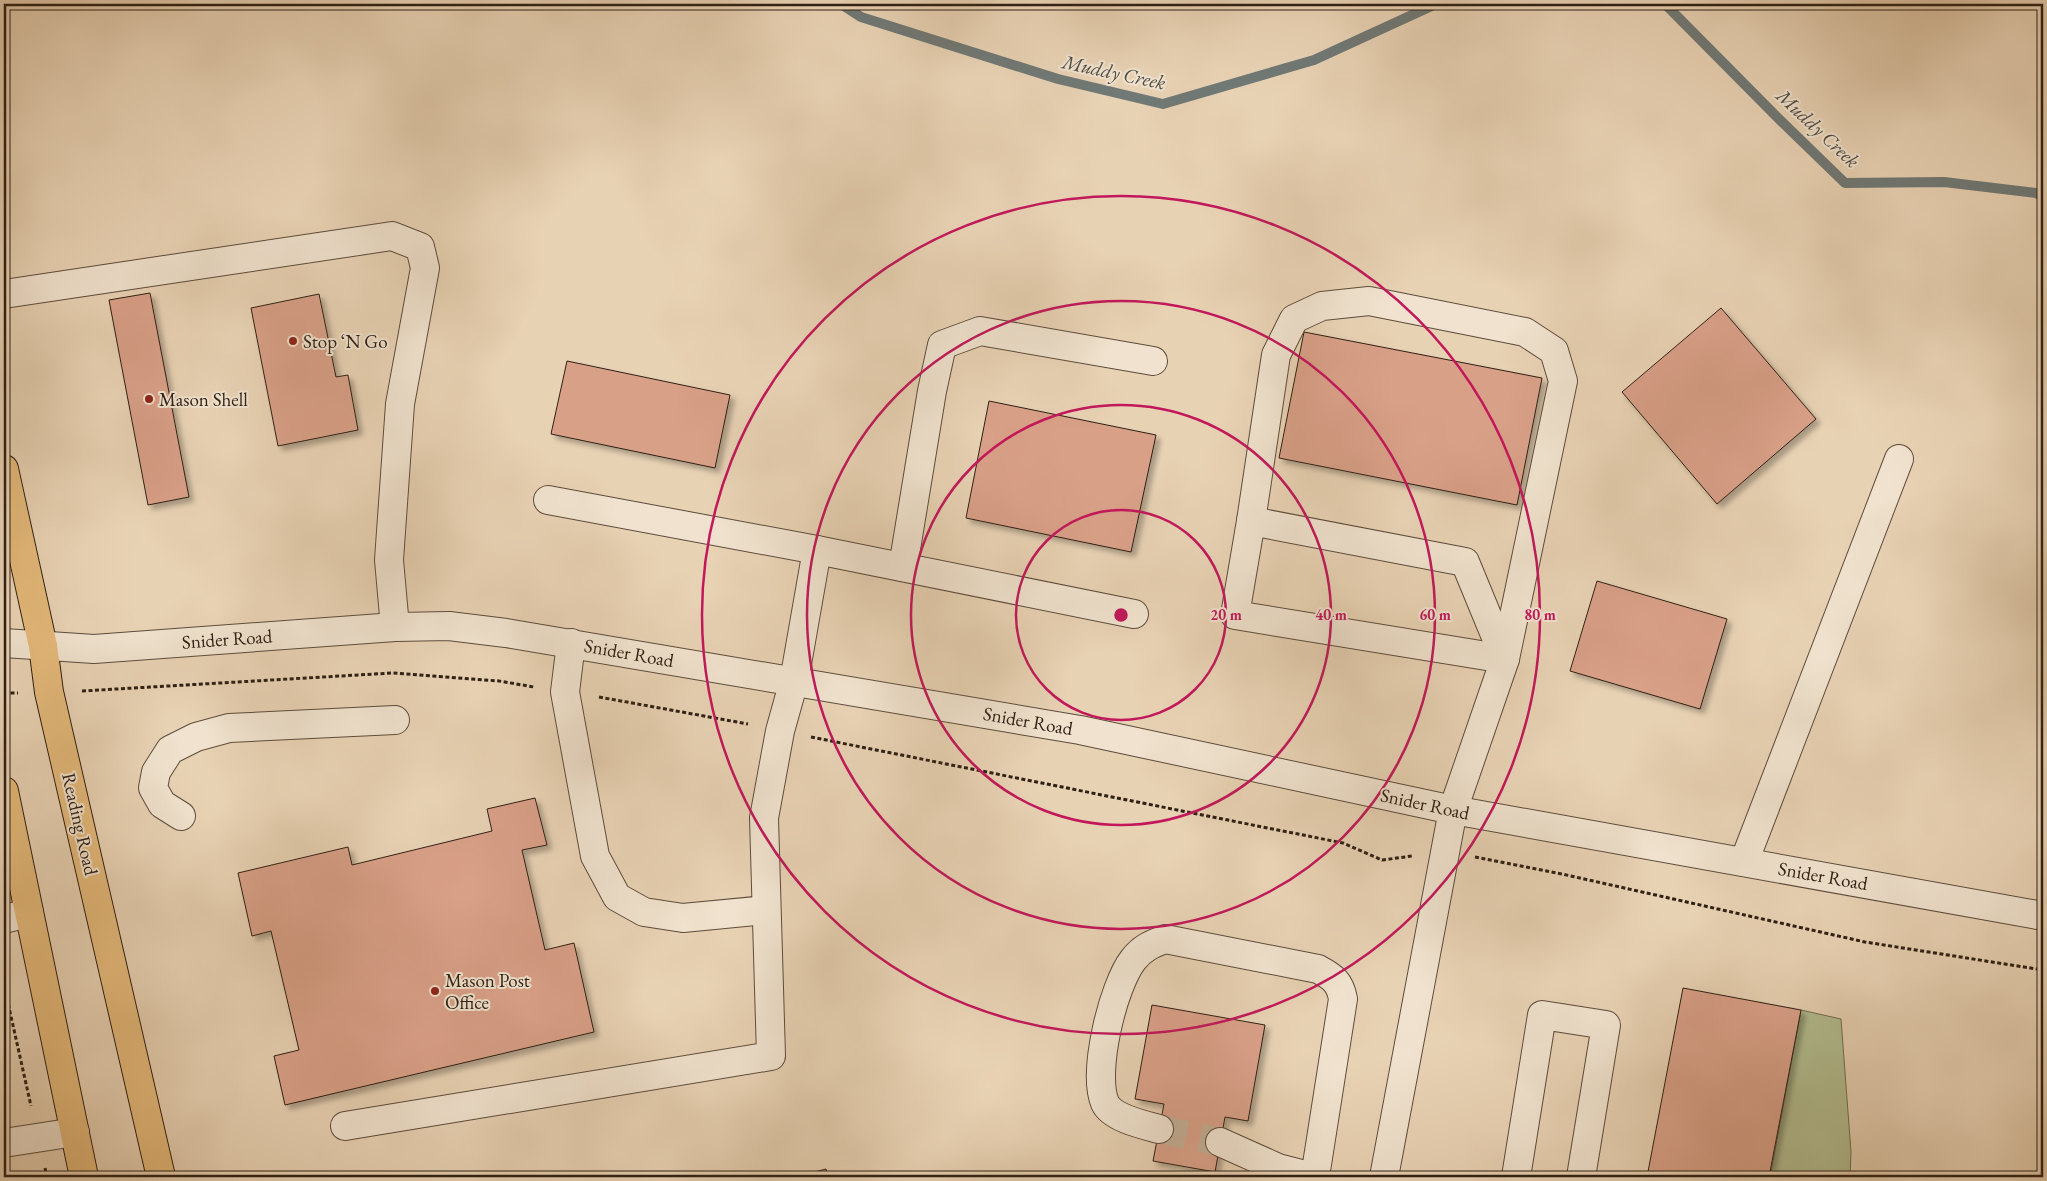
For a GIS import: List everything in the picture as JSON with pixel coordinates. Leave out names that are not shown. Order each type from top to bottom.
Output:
[{"type":"main road","name":"Reading Road","points":[[4,469],[43,646],[49,692],[161,1177]]},
{"type":"main road","points":[[4,791],[16,916],[75,1132],[84,1177]]},
{"type":"street","points":[[4,294],[392,236],[420,247],[425,268],[400,404],[389,560],[395,627]]},
{"type":"street","points":[[1384,1177],[1453,810],[1505,660],[1563,381],[1554,351],[1524,332],[1369,301],[1322,306],[1294,319],[1276,355],[1235,615],[1505,660]]},
{"type":"street","points":[[903,567],[932,391],[942,345],[980,331],[1153,361]]},
{"type":"street","points":[[1744,862],[1899,459]]},
{"type":"street","points":[[548,500],[817,550],[1134,614]]},
{"type":"street","points":[[1251,521],[1465,562],[1505,660]]},
{"type":"street","points":[[345,1126],[771,1056],[764,818],[780,730],[794,681],[817,550]]},
{"type":"street","name":"Snider Road","points":[[4,643],[94,649],[395,627],[449,626],[571,643],[1080,730],[1453,810],[2043,916]]},
{"type":"street","points":[[571,643],[565,692],[595,856],[617,897],[644,912],[683,918],[766,910]]},
{"type":"street","points":[[181,816],[162,804],[153,788],[156,772],[170,750],[196,737],[229,728],[395,720]]},
{"type":"street","points":[[1159,1130],[1118,1115],[1106,1104],[1100,1070],[1108,1022],[1122,977],[1145,947],[1165,939],[1318,969],[1330,976],[1341,988],[1343,1000],[1314,1177],[1278,1168],[1220,1142]]},
{"type":"street","points":[[1516,1177],[1542,1015],[1606,1025],[1581,1177]]},
{"type":"street","points":[[4,1143],[75,1132]]},
{"type":"path","points":[[110,691],[393,673],[499,681],[661,707],[1343,843],[1382,860],[1445,851],[1562,874],[1865,942],[2043,970]]},
{"type":"path","points":[[4,985],[48,1177]]},
{"type":"green space","points":[[1801,1010],[1841,1019],[1851,1152],[1850,1177],[1770,1177]]},
{"type":"building","name":"Mason Shell","points":[[150,293],[189,497],[148,505],[109,300]]},
{"type":"building","name":"Stop ‘N Go","points":[[319,294],[336,377],[348,375],[358,430],[278,446],[251,308]]},
{"type":"building","points":[[1721,308],[1816,419],[1717,504],[1622,392]]},
{"type":"building","points":[[1304,332],[1542,378],[1517,505],[1279,458]]},
{"type":"building","points":[[567,361],[730,395],[715,468],[551,434]]},
{"type":"building","points":[[989,401],[1156,435],[1131,552],[966,518]]},
{"type":"building","points":[[1597,581],[1727,619],[1700,709],[1570,671]]},
{"type":"building","name":"Mason Post Office","points":[[535,798],[547,845],[522,850],[545,950],[574,943],[594,1032],[285,1105],[274,1056],[299,1050],[271,931],[252,936],[238,873],[348,847],[352,865],[492,831],[487,809]]},
{"type":"building","points":[[1683,988],[1801,1010],[1769,1177],[1647,1177]]},
{"type":"building","points":[[1152,1005],[1265,1025],[1248,1121],[1225,1117],[1215,1172],[1153,1161],[1164,1104],[1135,1099]]},
{"type":"building","points":[[826,1169],[828,1177],[795,1177]]},
{"type":"waterway","name":"Muddy Creek","points":[[841,4],[861,17],[1058,79],[1163,104],[1314,60],[1436,4]]},
{"type":"waterway","name":"Muddy Creek","points":[[1665,4],[1845,183],[1944,182],[2036,193],[2043,197]]},
{"type":"tunnel","points":[[1159,1129],[1220,1142]]},
{"type":"place","name":"Stop ‘N Go","points":[[293,341]]},
{"type":"place","name":"Mason Shell","points":[[149,399]]},
{"type":"place","name":"Mason Post Office","points":[[435,991]]}]
